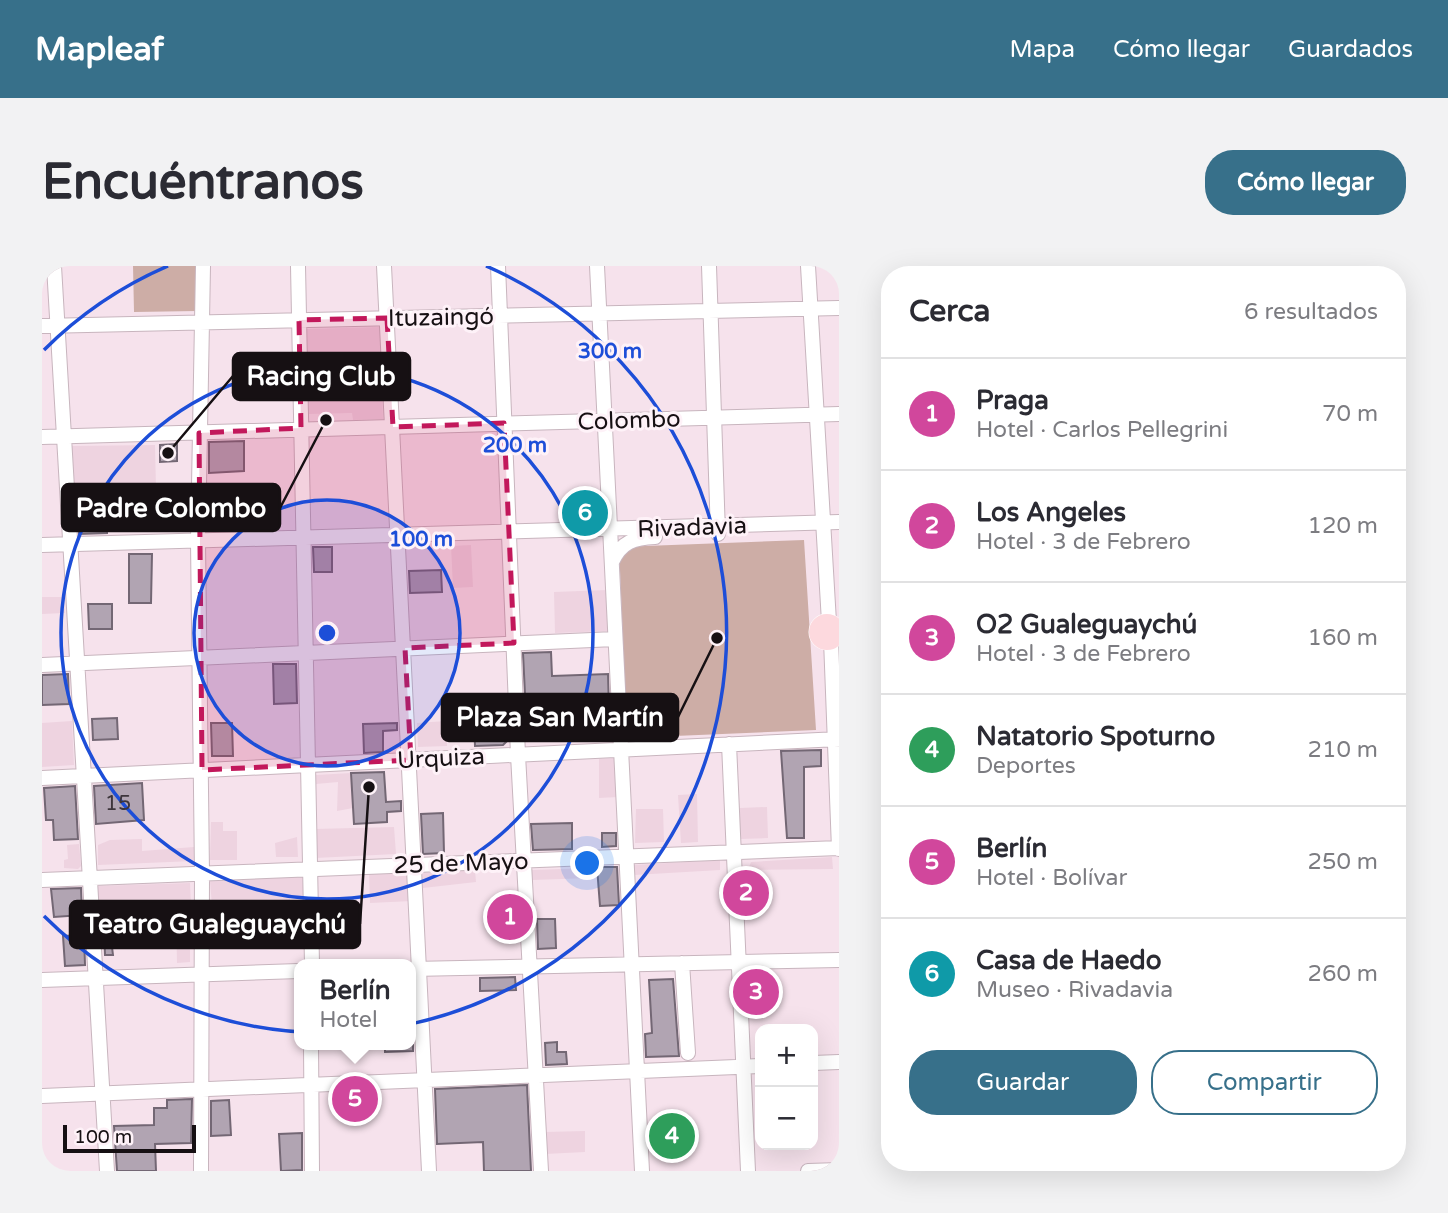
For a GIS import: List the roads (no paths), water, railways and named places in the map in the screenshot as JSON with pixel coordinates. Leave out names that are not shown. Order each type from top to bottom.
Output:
[{"type":"street","points":[[54,266],[49,326],[63,437],[107,1171]]},
{"type":"street","points":[[201,1171],[202,770],[198,541],[203,266]]},
{"type":"street","points":[[298,266],[312,959]]},
{"type":"street","points":[[384,266],[411,760],[415,959]]},
{"type":"street","points":[[498,266],[518,755],[541,1171]]},
{"type":"street","points":[[597,266],[642,1171]]},
{"type":"street","points":[[709,266],[718,531]]},
{"type":"street","points":[[808,266],[822,523],[831,631],[839,849]]},
{"type":"street","name":"Ituzaingó","points":[[49,326],[839,308]]},
{"type":"street","name":"Colombo","points":[[42,437],[839,414]]},
{"type":"street","name":"Rivadavia","points":[[612,562],[617,551],[628,541],[642,538],[839,522]]},
{"type":"street","name":"Rivadavia","points":[[42,545],[609,530],[815,534],[831,631]]},
{"type":"street","points":[[812,740],[824,729],[827,722],[831,631]]},
{"type":"street","points":[[42,665],[615,639]]},
{"type":"street","name":"Urquiza","points":[[42,778],[836,739]]},
{"type":"street","points":[[729,744],[748,1171]]},
{"type":"street","name":"25 de Mayo","points":[[42,880],[839,849]]},
{"type":"street","points":[[416,969],[839,960]]},
{"type":"street","points":[[682,963],[688,1053]]},
{"type":"street","points":[[42,980],[294,971]]},
{"type":"street","points":[[416,980],[425,1080],[429,1171]]},
{"type":"street","points":[[311,1050],[312,1171]]},
{"type":"street","points":[[818,1063],[839,1062]]},
{"type":"street","points":[[42,1096],[755,1066]]},
{"type":"street","points":[[808,1171],[839,1170]]},
{"type":"place","name":"Padre Colombo","points":[[326,420]]},
{"type":"place","name":"Racing Club","points":[[168,453]]},
{"type":"place","name":"Casa de Haedo","points":[[585,513]]},
{"type":"place","name":"Plaza San Martín","points":[[717,638]]},
{"type":"place","name":"Teatro Gualeguaychú","points":[[369,787]]},
{"type":"place","name":"Los Angeles","points":[[746,893]]},
{"type":"place","name":"Praga","points":[[510,917]]},
{"type":"place","name":"O2 Gualeguaychú","points":[[756,992]]},
{"type":"place","name":"Berlín","points":[[355,1099]]},
{"type":"place","name":"Natatorio Spoturno","points":[[672,1136]]}]
